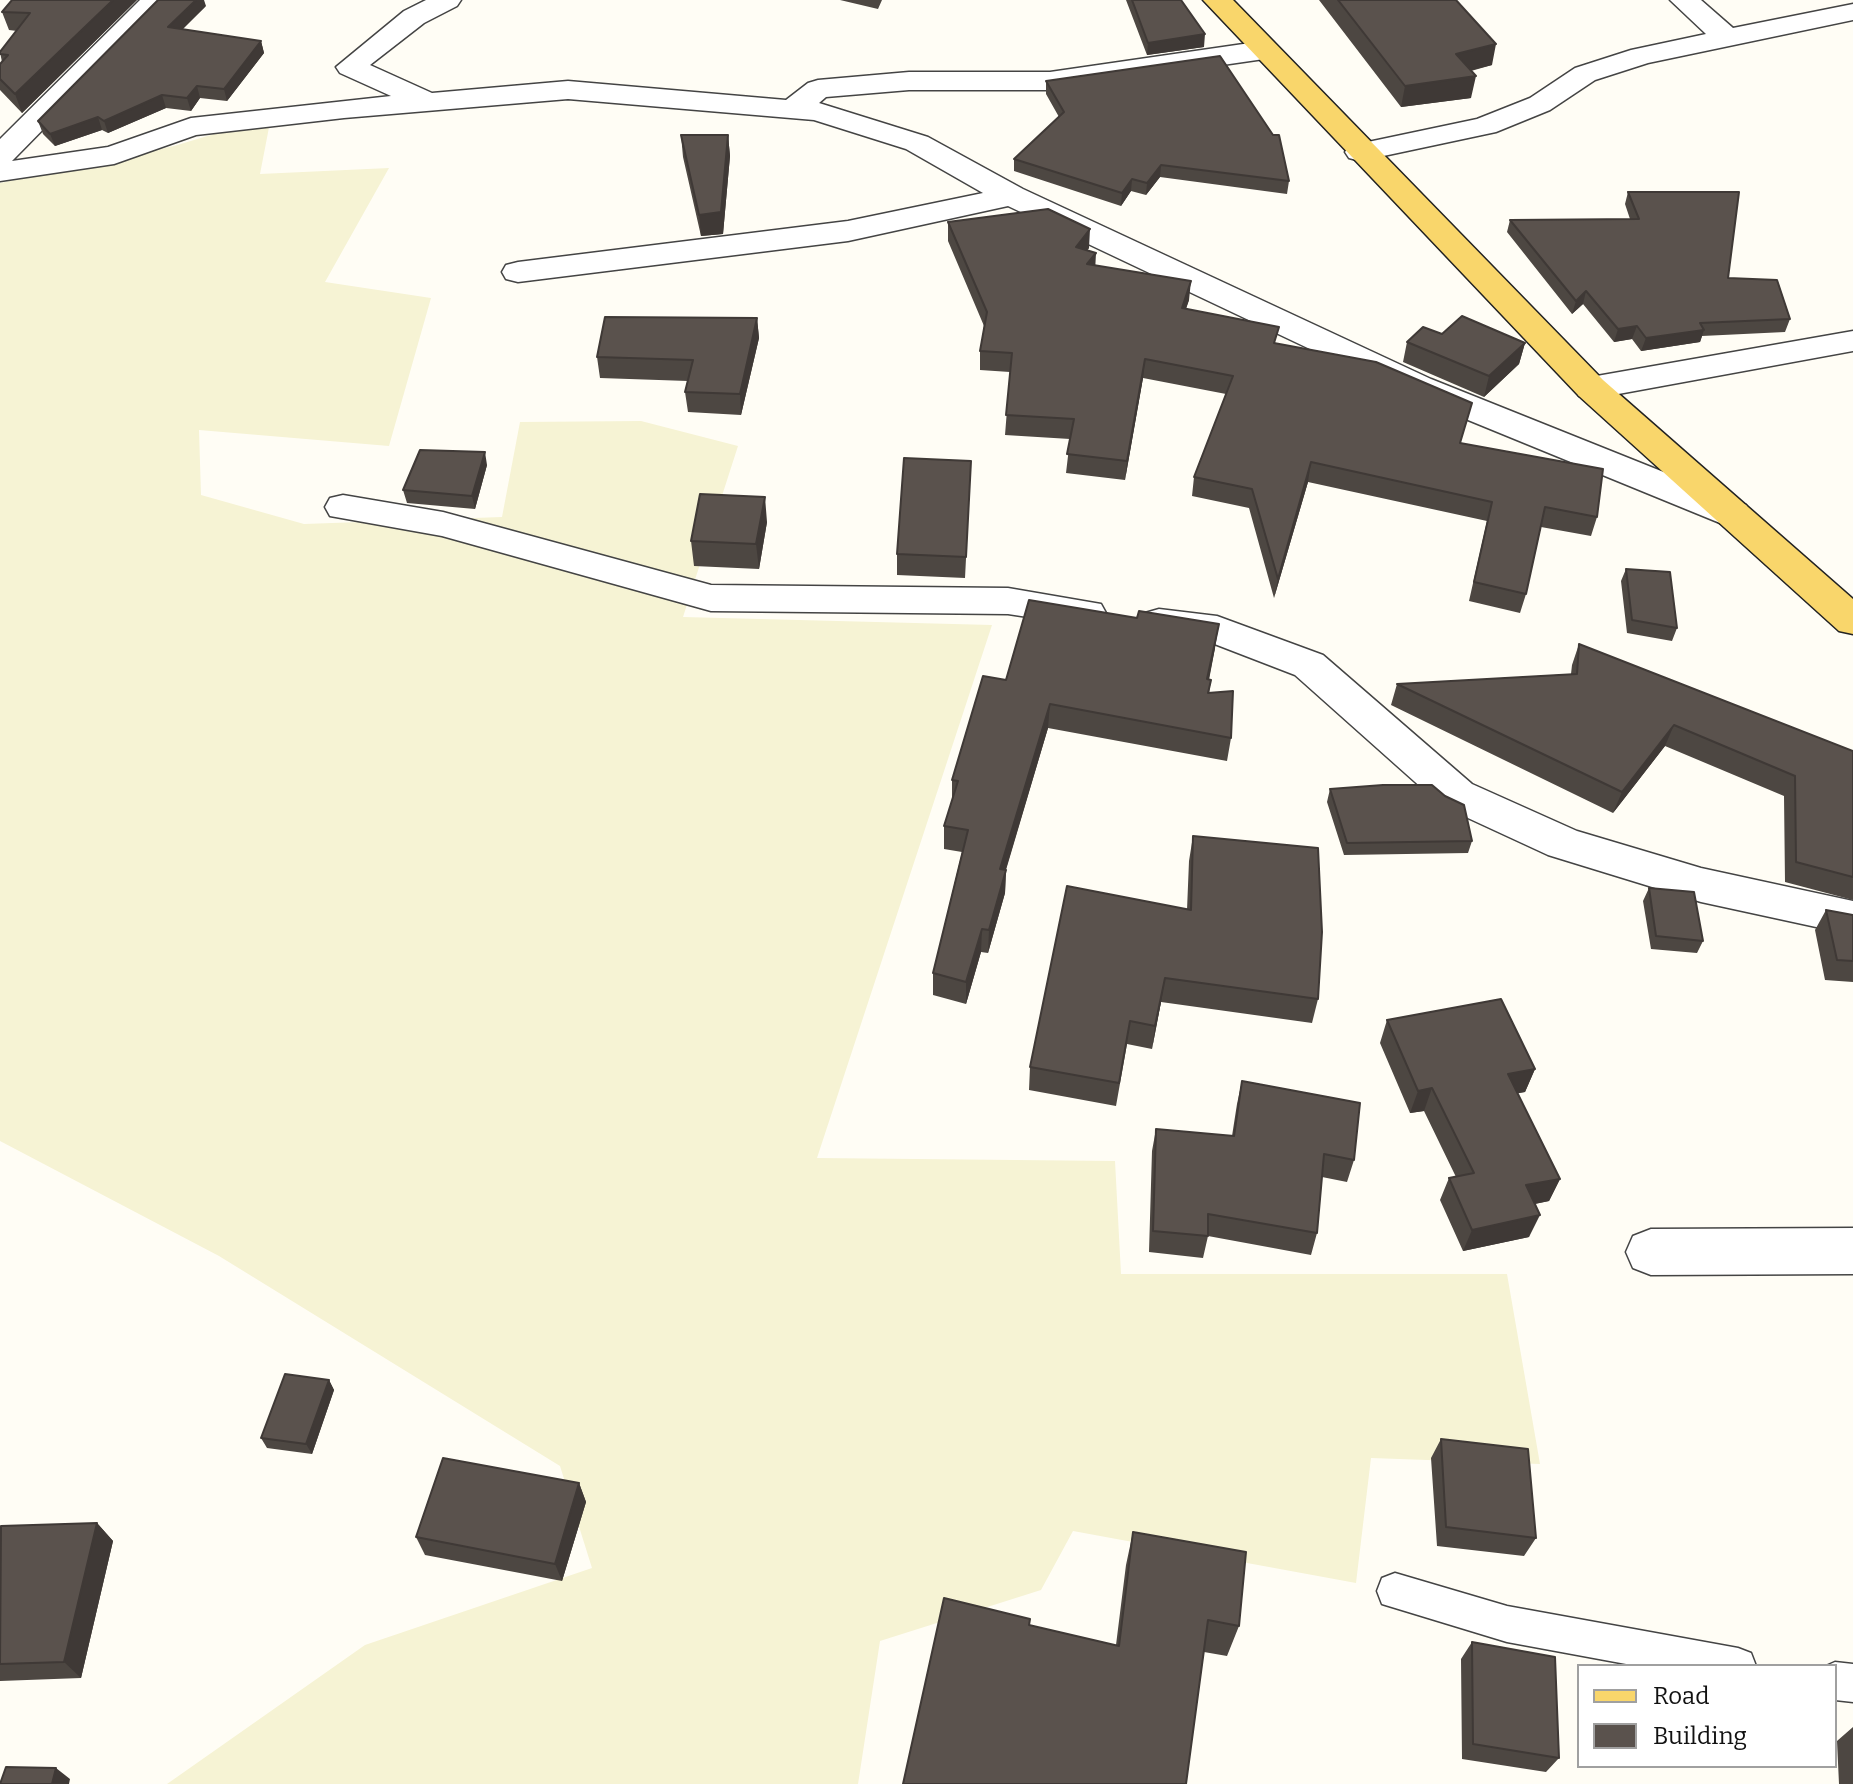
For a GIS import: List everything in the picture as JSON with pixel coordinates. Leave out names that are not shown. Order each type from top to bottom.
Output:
[{"type":"main road","points":[[1217,0],[1360,152],[1591,388],[1853,621]]},
{"type":"street","points":[[0,156],[156,0]]},
{"type":"street","points":[[428,102],[350,67],[414,17],[447,0]]},
{"type":"street","points":[[1684,0],[1727,38]]},
{"type":"street","points":[[1360,152],[1485,126],[1540,104],[1585,74],[1641,56],[1853,12]]},
{"type":"street","points":[[793,109],[818,89],[909,81],[1050,81],[1264,50]]},
{"type":"street","points":[[0,172],[114,155],[191,127],[568,90],[817,111],[917,143],[1012,196],[1419,387],[1733,514]]},
{"type":"street","points":[[518,272],[848,231],[1012,196]]},
{"type":"street","points":[[1591,388],[1853,341]]},
{"type":"street","points":[[343,507],[443,524],[711,598],[1008,601],[1217,630],[1309,665],[1457,795],[1470,801],[1563,843],[1685,881],[1853,918]]},
{"type":"street","points":[[1651,1252],[1853,1251]]},
{"type":"lane","points":[[1395,1591],[1507,1624],[1727,1664]]},
{"type":"shaded area","points":[[271,117],[260,174],[389,168],[325,282],[431,298],[389,446],[199,430],[201,495],[304,524],[502,517],[520,422],[641,421],[738,446],[683,617],[992,625],[817,1158],[1115,1161],[1121,1274],[1507,1274],[1540,1464],[1371,1458],[1356,1583],[1073,1531],[1041,1590],[880,1641],[858,1784],[167,1784],[365,1645],[592,1568],[560,1466],[219,1256],[0,1141],[0,183],[174,146]]},
{"type":"building","points":[[12,0],[113,0],[15,94],[0,79],[0,64],[8,55],[0,52],[30,13],[2,12]]},
{"type":"building","points":[[158,0],[196,0],[168,27],[261,41],[224,89],[197,86],[187,98],[162,95],[104,121],[98,117],[50,134],[38,121]]},
{"type":"building","points":[[1132,0],[1181,0],[1205,34],[1148,43]]},
{"type":"building","points":[[1338,0],[1456,0],[1496,44],[1456,54],[1476,76],[1405,86]]},
{"type":"building","points":[[1220,56],[1273,135],[1279,135],[1289,181],[1161,165],[1147,183],[1132,179],[1122,193],[1014,159],[1064,112],[1046,81]]},
{"type":"building","points":[[681,135],[728,135],[721,212],[699,215]]},
{"type":"building","points":[[1628,192],[1739,192],[1728,278],[1777,280],[1790,319],[1700,323],[1704,330],[1646,338],[1637,326],[1618,329],[1586,291],[1576,301],[1510,220],[1639,219]]},
{"type":"building","points":[[1048,209],[1090,229],[1076,247],[1096,253],[1087,264],[1191,281],[1182,308],[1279,327],[1274,343],[1376,362],[1472,403],[1460,443],[1603,469],[1597,517],[1545,507],[1526,594],[1474,582],[1492,502],[1311,462],[1278,579],[1252,489],[1194,477],[1233,376],[1145,359],[1127,461],[1067,454],[1074,419],[1006,415],[1012,353],[980,351],[987,312],[948,222]]},
{"type":"building","points":[[1462,316],[1525,343],[1489,376],[1407,342],[1423,327],[1442,334]]},
{"type":"building","points":[[605,317],[757,318],[740,394],[685,392],[693,360],[597,357]]},
{"type":"building","points":[[420,450],[485,452],[472,496],[403,490]]},
{"type":"building","points":[[904,458],[971,461],[966,557],[897,554]]},
{"type":"building","points":[[700,494],[765,497],[756,544],[691,541]]},
{"type":"building","points":[[1626,569],[1670,572],[1677,628],[1632,620]]},
{"type":"building","points":[[1029,600],[1137,618],[1139,611],[1219,624],[1207,679],[1211,680],[1208,693],[1233,691],[1231,738],[1050,704],[1000,869],[1006,870],[989,930],[982,929],[966,982],[933,973],[968,830],[944,826],[958,781],[952,780],[983,676],[1006,680]]},
{"type":"building","points":[[1579,644],[1853,751],[1853,877],[1796,862],[1795,776],[1674,725],[1622,792],[1397,684],[1577,674]]},
{"type":"building","points":[[1432,785],[1445,796],[1464,805],[1472,841],[1347,843],[1330,789]]},
{"type":"building","points":[[1193,836],[1318,848],[1322,932],[1318,999],[1165,978],[1155,1026],[1130,1021],[1119,1083],[1030,1067],[1067,886],[1191,910]]},
{"type":"building","points":[[1649,888],[1694,892],[1703,941],[1656,936]]},
{"type":"building","points":[[1826,910],[1853,915],[1853,961],[1837,960]]},
{"type":"building","points":[[1501,999],[1535,1069],[1508,1074],[1560,1179],[1526,1185],[1540,1215],[1472,1230],[1449,1178],[1474,1173],[1432,1088],[1418,1091],[1387,1020]]},
{"type":"building","points":[[1242,1081],[1360,1103],[1354,1160],[1324,1154],[1317,1233],[1208,1214],[1208,1236],[1153,1231],[1156,1129],[1234,1136]]},
{"type":"building","points":[[285,1374],[329,1380],[306,1444],[261,1438]]},
{"type":"building","points":[[1441,1439],[1528,1449],[1536,1538],[1446,1527]]},
{"type":"building","points":[[443,1458],[579,1483],[555,1564],[416,1537]]},
{"type":"building","points":[[97,1523],[64,1662],[0,1664],[1,1526]]},
{"type":"building","points":[[1133,1532],[1246,1552],[1239,1626],[1208,1620],[1186,1784],[903,1784],[944,1598],[1030,1619],[1029,1625],[1119,1646]]},
{"type":"building","points":[[1472,1642],[1555,1657],[1559,1758],[1473,1744]]},
{"type":"building","points":[[6,1767],[56,1768],[52,1784],[0,1784]]}]
